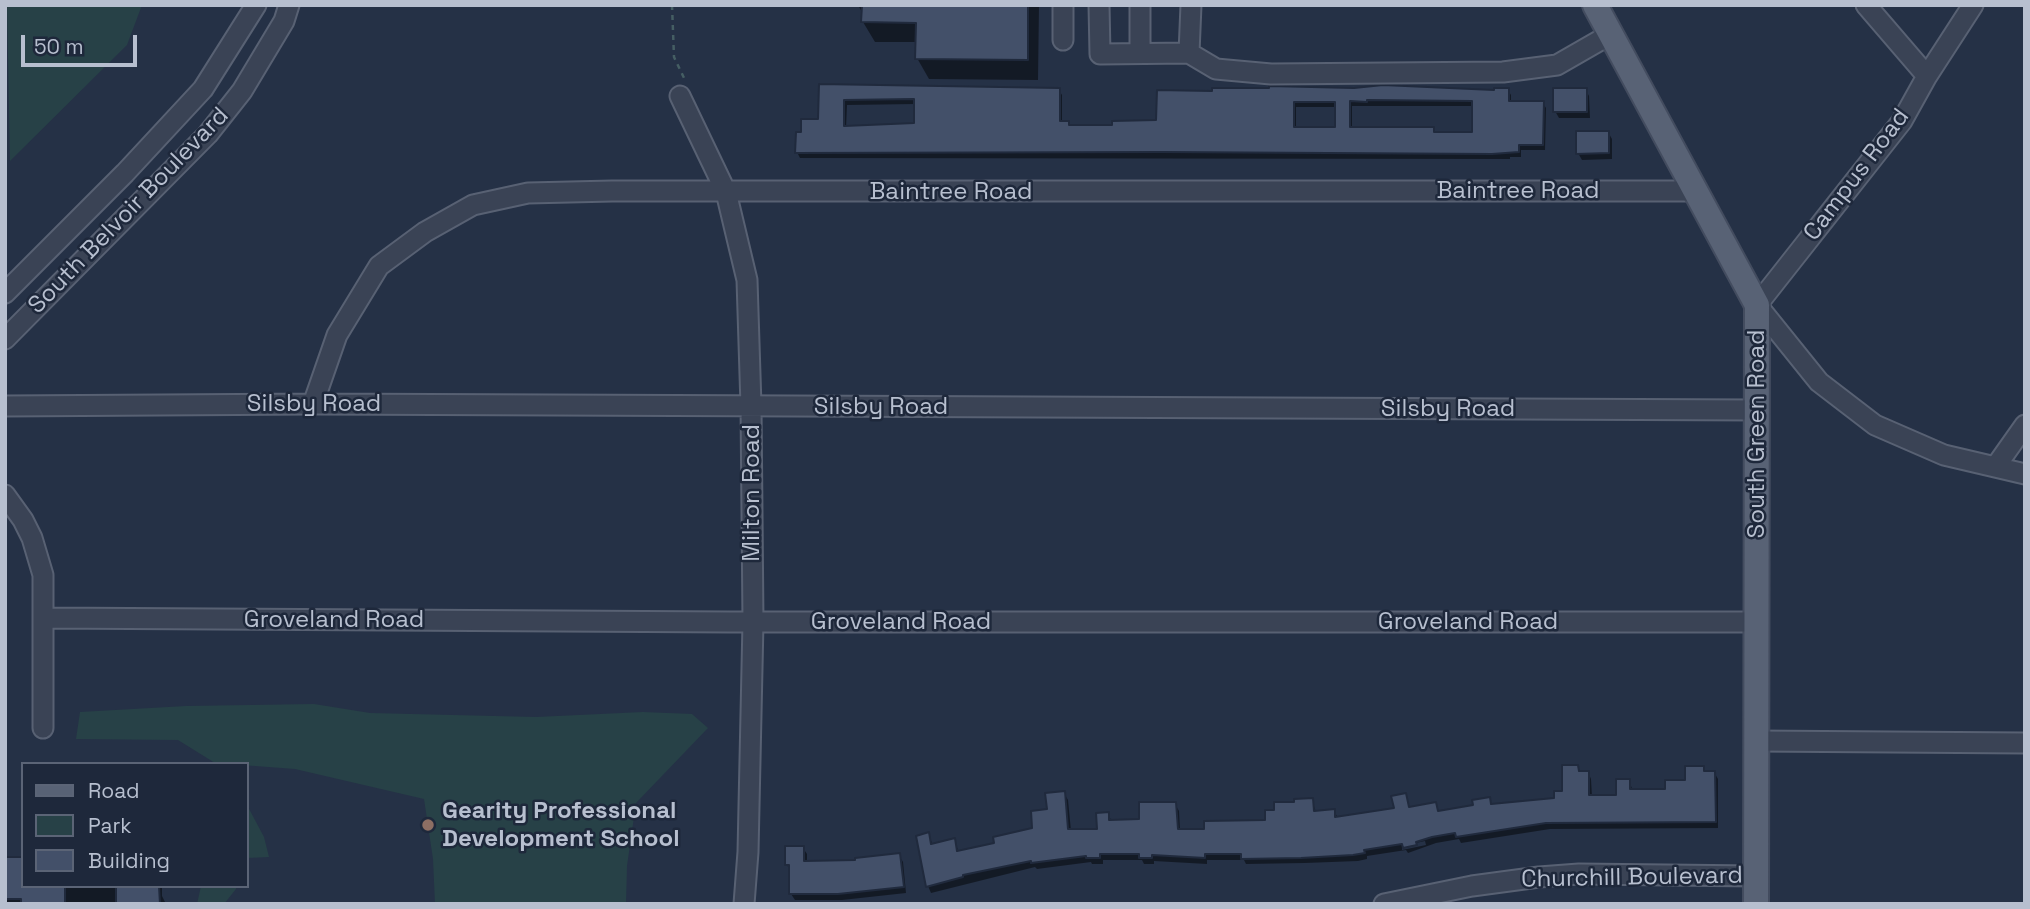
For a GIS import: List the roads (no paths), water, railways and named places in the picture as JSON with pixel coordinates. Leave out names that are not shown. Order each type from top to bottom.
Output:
[{"type":"main road","name":"South Green Road","points":[[1595,5],[1757,305],[1756,904]]},
{"type":"street","name":"South Belvoir Boulevard","points":[[5,293],[125,173],[203,89],[256,5]]},
{"type":"street","name":"South Belvoir Boulevard","points":[[5,339],[208,134],[242,91],[284,21],[289,5]]},
{"type":"street","points":[[1063,5],[1063,40]]},
{"type":"street","points":[[1099,5],[1100,54],[1189,53],[1216,69],[1271,74],[1503,72],[1557,65],[1611,34]]},
{"type":"street","points":[[1140,5],[1140,52]]},
{"type":"street","points":[[1189,53],[1191,5]]},
{"type":"street","points":[[1867,5],[1927,76]]},
{"type":"street","name":"Campus Road","points":[[1757,305],[1902,121],[1927,76],[1973,5]]},
{"type":"street","name":"Milton Road","points":[[680,96],[726,192],[747,279],[753,622],[748,852],[744,904]]},
{"type":"street","name":"Baintree Road","points":[[313,404],[337,335],[379,267],[425,232],[473,205],[528,193],[1696,191]]},
{"type":"street","points":[[1757,305],[1819,382],[1875,425],[1944,455],[2025,474]]},
{"type":"street","name":"Silsby Road","points":[[5,406],[313,404],[1758,410]]},
{"type":"street","points":[[1996,466],[2025,425]]},
{"type":"street","points":[[5,495],[23,520],[37,553],[44,584],[43,728]]},
{"type":"street","name":"Groveland Road","points":[[44,618],[753,622],[1757,622]]},
{"type":"street","points":[[1757,741],[2025,743]]},
{"type":"street","name":"Churchill Boulevard","points":[[1384,904],[1472,886],[1539,877],[1579,874],[1756,876]]},
{"type":"place","name":"Gearity Professional Development School","points":[[428,825]]}]
